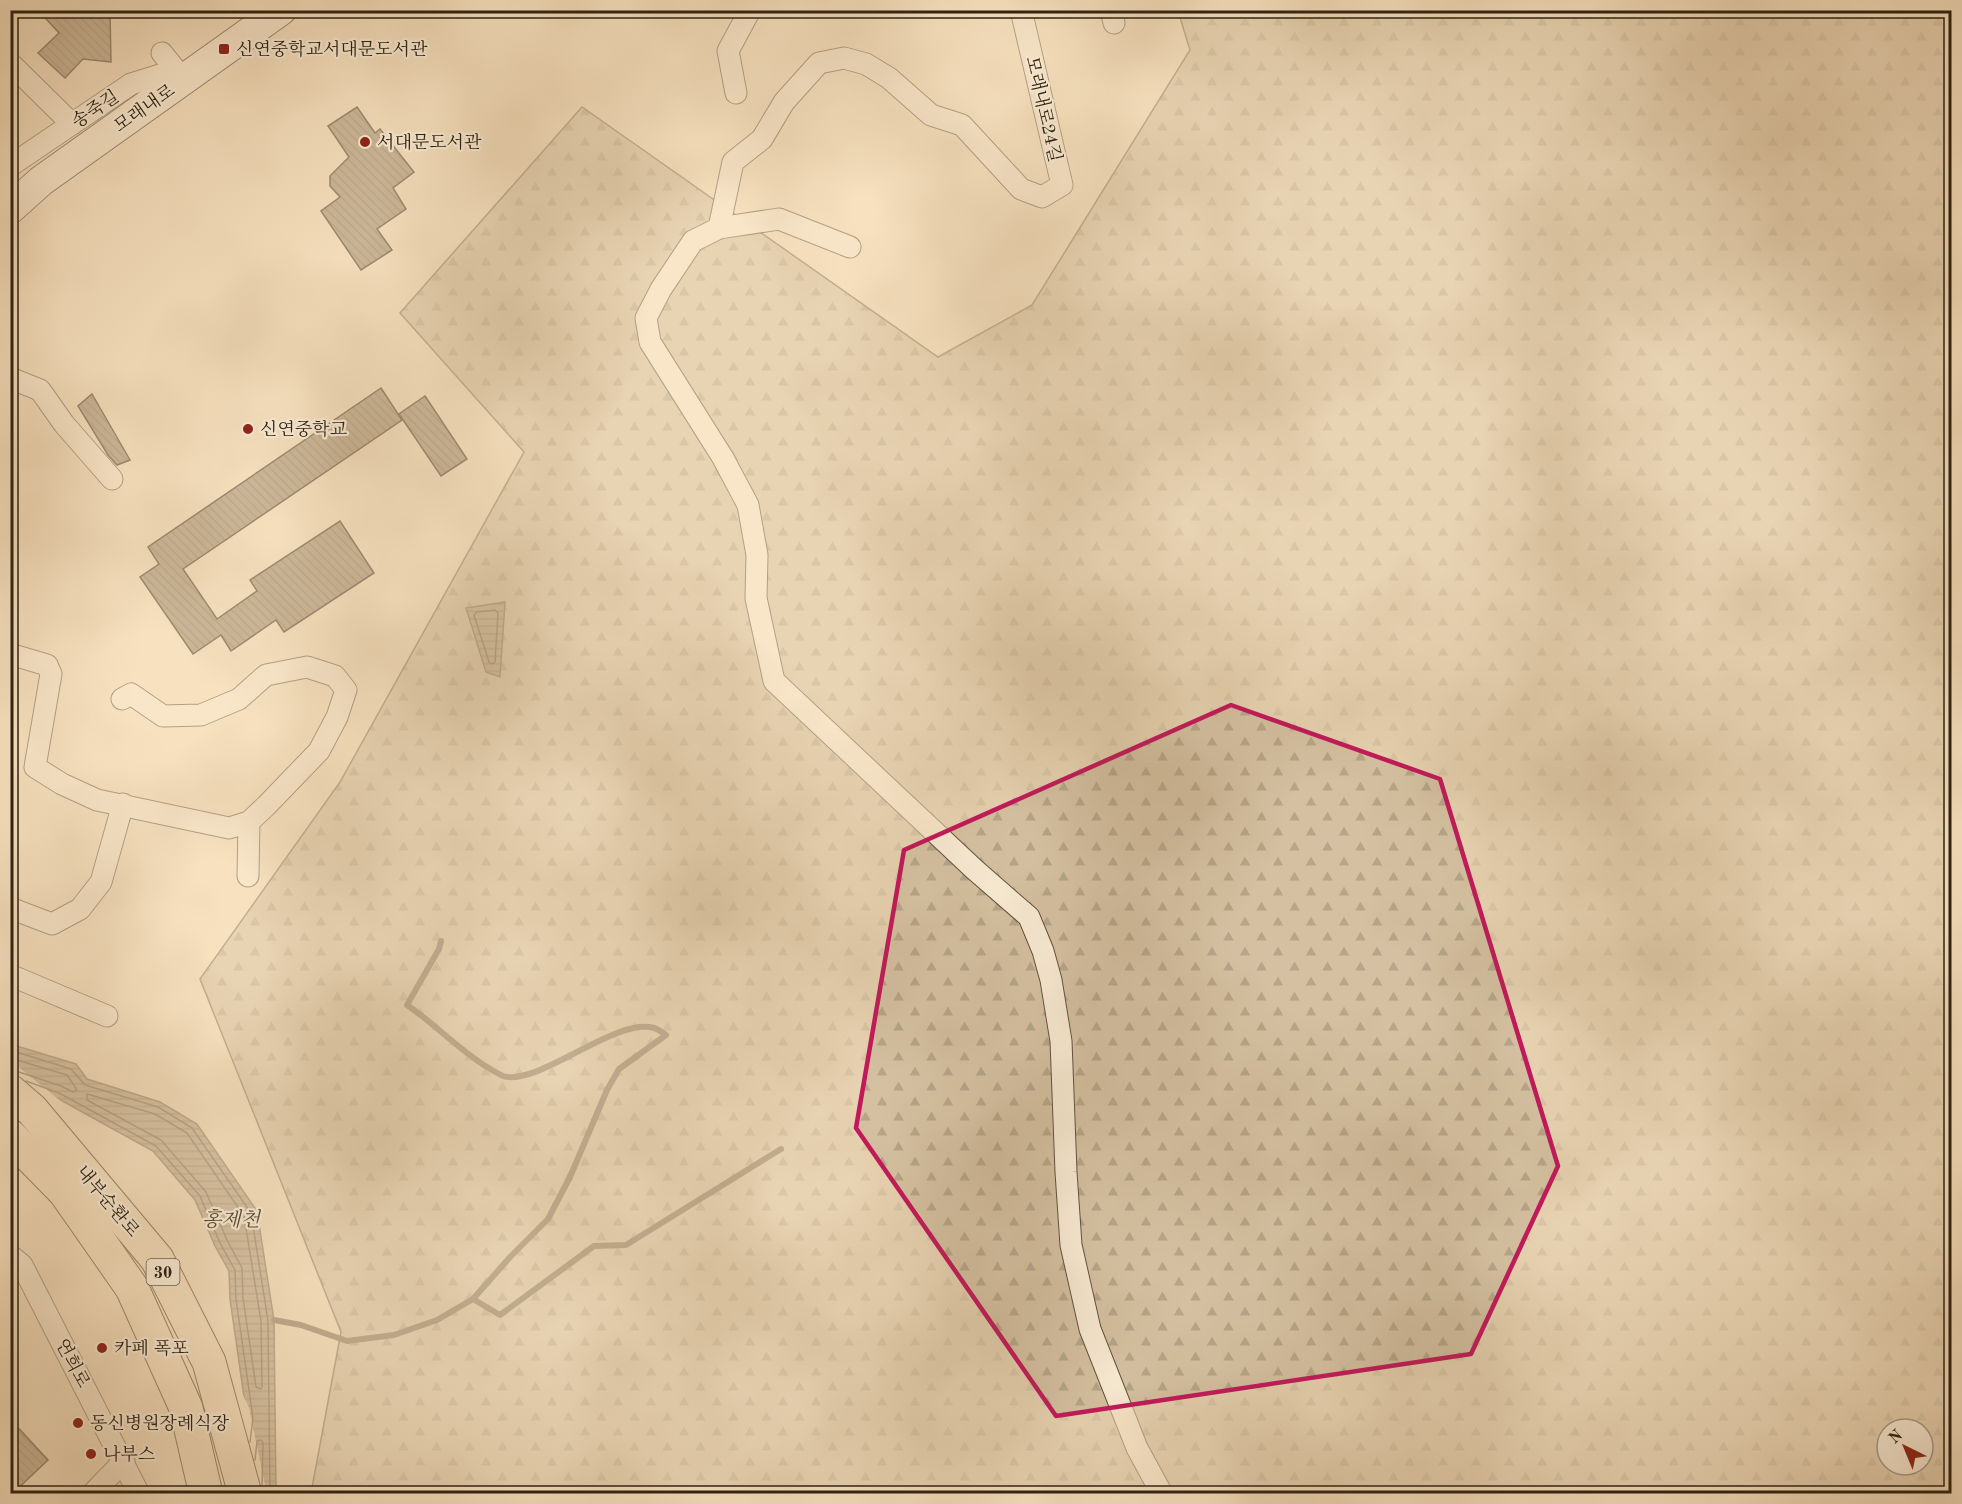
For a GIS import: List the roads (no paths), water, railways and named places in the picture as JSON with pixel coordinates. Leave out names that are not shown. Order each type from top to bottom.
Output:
[{"type":"highway","name":"내부순환로","points":[[10,1091],[32,1110],[157,1259],[209,1362],[245,1494]]},
{"type":"highway","name":"내부순환로","points":[[10,1136],[65,1192],[132,1288],[186,1408],[206,1494]]},
{"type":"main road","name":"모래내로","points":[[10,210],[41,181],[180,75],[281,10]]},
{"type":"street","name":"모래내로24길","points":[[718,228],[733,162],[762,139],[784,102],[819,63],[844,58],[866,64],[889,78],[931,115],[962,124],[1021,189],[1042,196],[1062,185],[1021,10]]},
{"type":"street","points":[[736,93],[728,51],[748,11]]},
{"type":"street","points":[[162,53],[180,75]]},
{"type":"street","points":[[10,63],[72,124]]},
{"type":"street","name":"송죽길","points":[[13,157],[72,124],[131,84],[180,75]]},
{"type":"street","points":[[850,247],[779,219],[718,228],[693,241],[661,289],[646,318],[650,342],[723,458],[748,505],[757,555],[756,598],[774,681],[974,869],[1029,917],[1051,980],[1061,1041],[1066,1183],[1075,1266],[1090,1329],[1105,1369],[1137,1448],[1162,1494]]},
{"type":"street","points":[[10,378],[40,390],[64,424],[112,479]]},
{"type":"street","points":[[10,654],[47,665],[51,674],[35,767],[62,784],[97,800],[229,828],[249,822],[319,751],[337,717],[346,690],[335,676],[307,667],[266,675],[239,699],[201,715],[163,716],[131,694],[122,699]]},
{"type":"street","points":[[10,908],[52,924],[80,909],[101,882],[123,804]]},
{"type":"street","points":[[248,876],[249,822]]},
{"type":"street","points":[[10,975],[107,1016]]},
{"type":"street","name":"연희로","points":[[14,1266],[124,1461],[139,1494]]},
{"type":"street","points":[[92,1494],[124,1461]]},
{"type":"water","points":[[505,602],[500,677],[486,672],[466,608]]},
{"type":"water","name":"홍제천","points":[[10,1044],[76,1064],[87,1079],[160,1102],[197,1124],[257,1211],[274,1320],[276,1493],[236,1493],[247,1418],[230,1299],[229,1271],[215,1246],[195,1200],[153,1151],[57,1098],[11,1082]]},
{"type":"waterway","points":[[274,1320],[301,1325],[347,1341],[394,1335],[437,1320],[473,1299],[548,1219],[570,1177],[607,1090],[619,1069],[666,1035],[654,1028],[638,1027],[598,1041],[536,1072],[518,1077],[503,1076],[476,1060],[407,1005],[439,949],[441,941]]},
{"type":"waterway","points":[[473,1299],[500,1315],[594,1246],[626,1245],[781,1149]]},
{"type":"place","name":"신연중학교서대문도서관","points":[[224,49]]},
{"type":"place","name":"서대문도서관","points":[[365,142]]},
{"type":"place","name":"신연중학교","points":[[248,429]]},
{"type":"place","name":"카페 폭포","points":[[102,1348]]},
{"type":"place","name":"동신병원장례식장","points":[[78,1423]]},
{"type":"place","name":"나부스","points":[[91,1454]]}]
